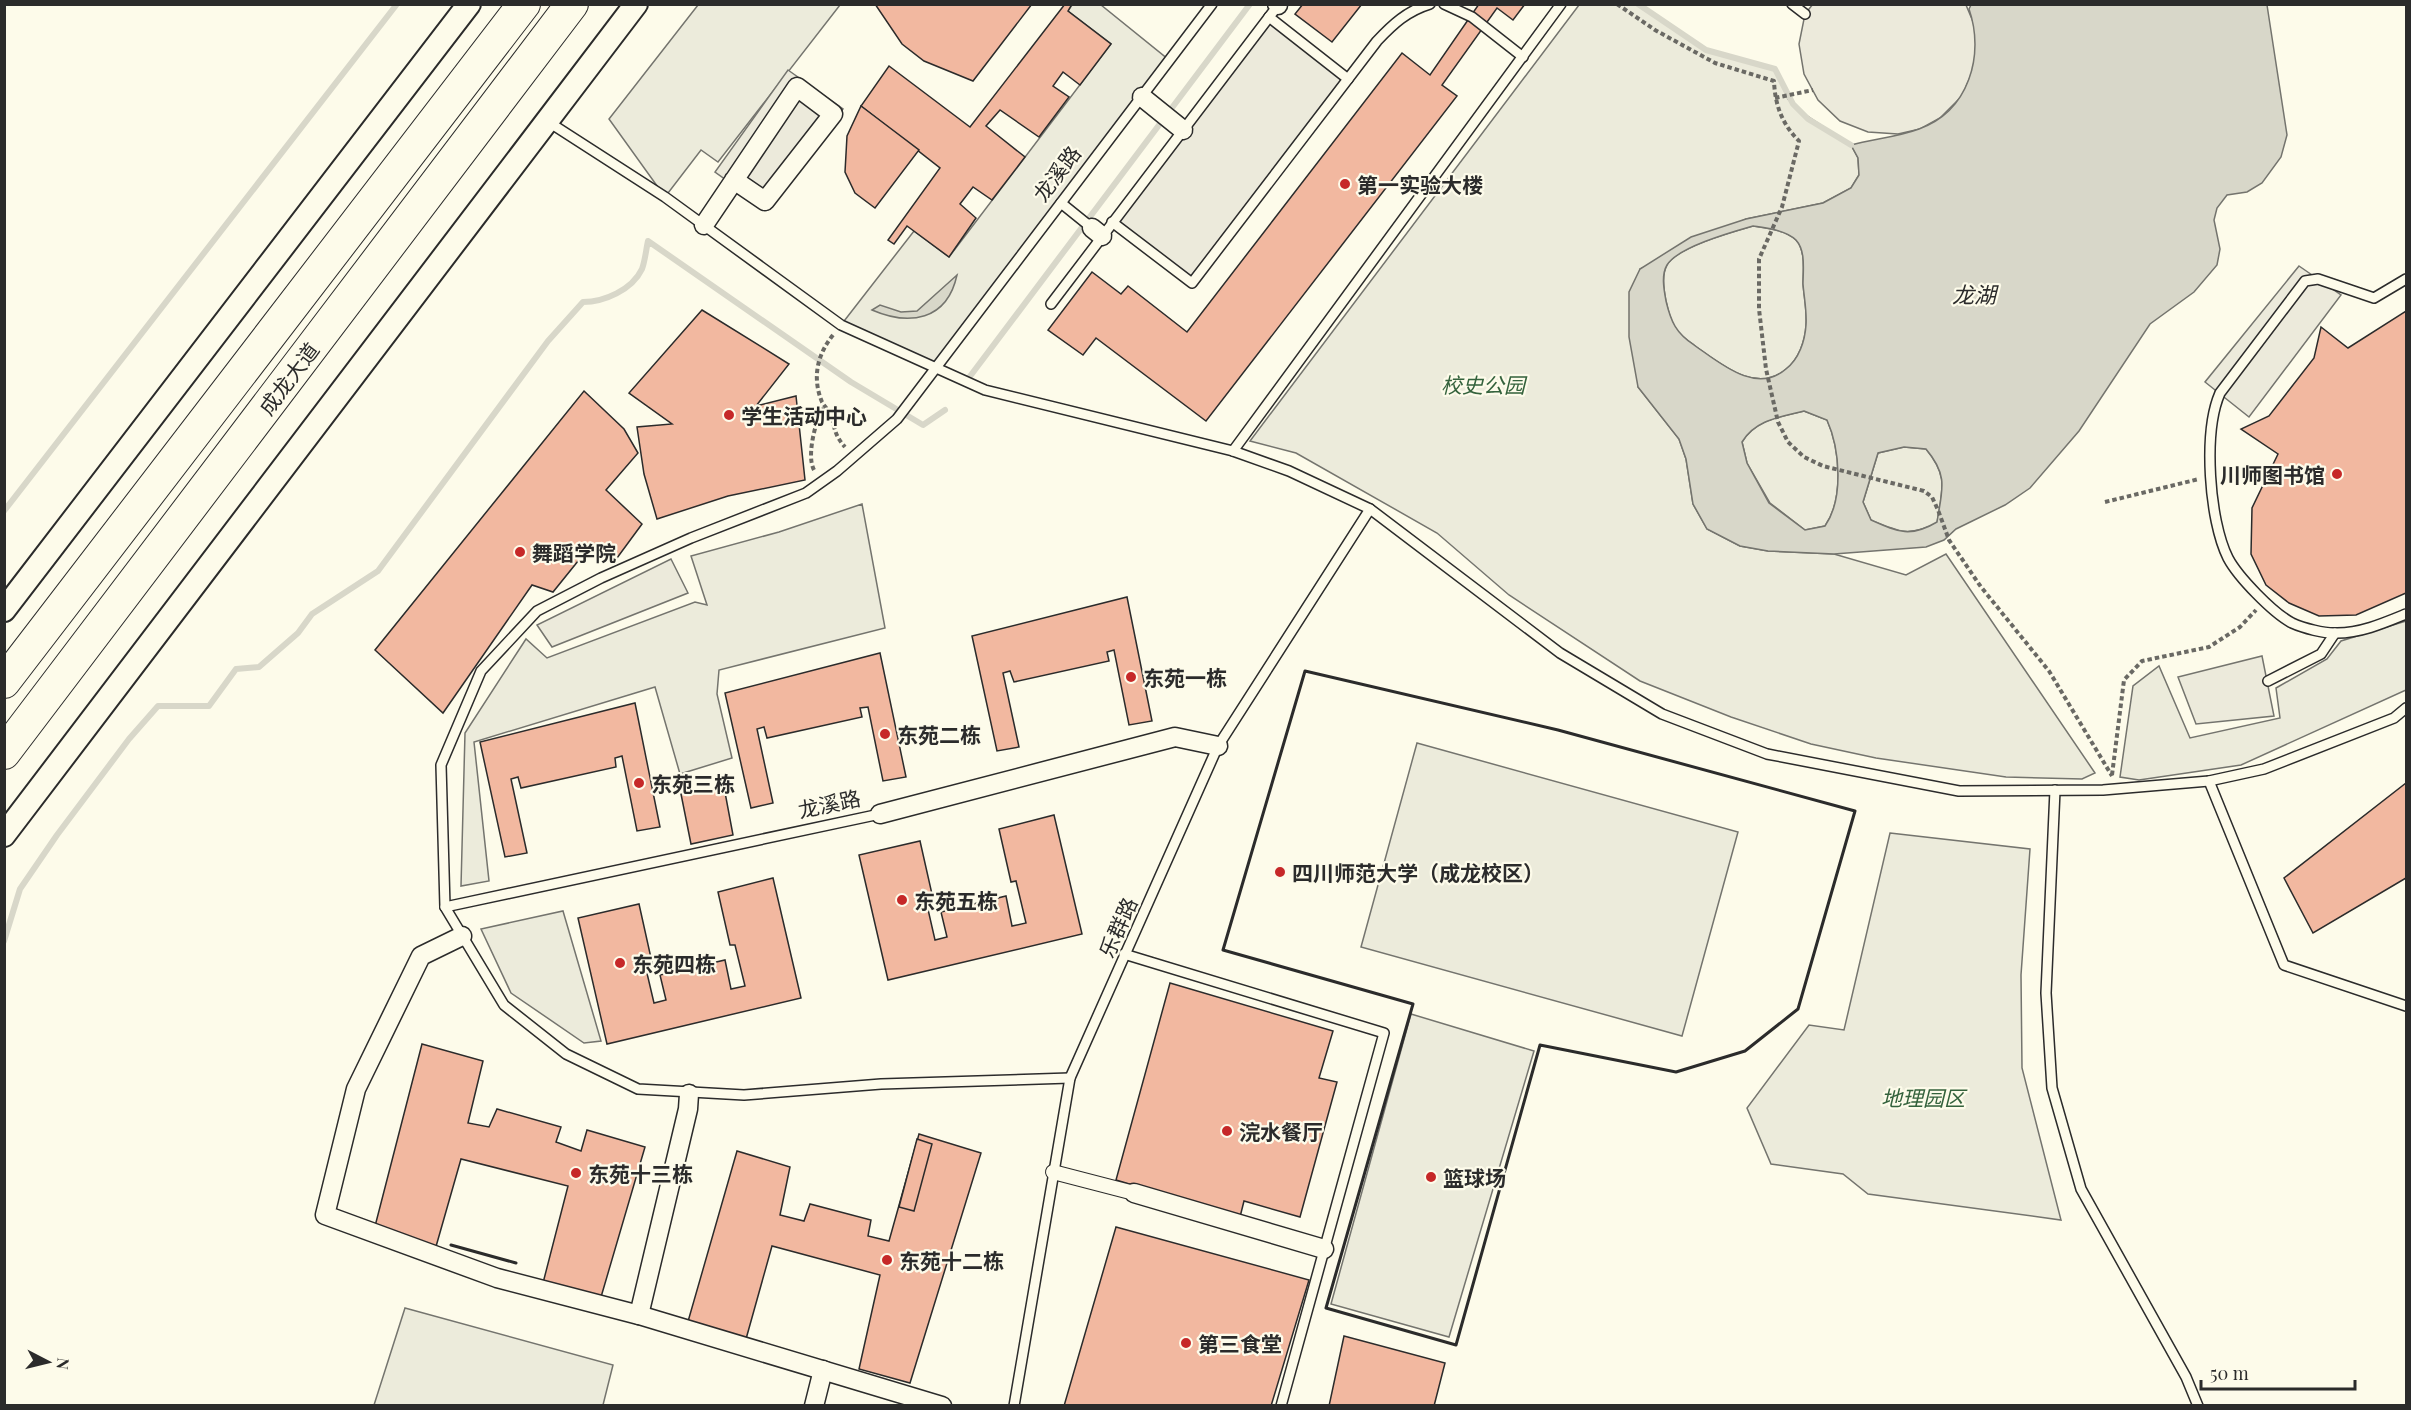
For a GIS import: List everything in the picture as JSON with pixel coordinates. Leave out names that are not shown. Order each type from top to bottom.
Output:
[{"type":"highway","name":"成龙大道","points":[[4,682],[524,4]]},
{"type":"highway","name":"成龙大道","points":[[4,753],[572,4]]},
{"type":"street","points":[[4,610],[469,4]]},
{"type":"street","points":[[4,835],[636,4]]},
{"type":"street","points":[[704,225],[734,180],[797,87],[833,114],[765,201],[734,180]]},
{"type":"street","points":[[1142,97],[1171,121]]},
{"type":"street","name":"龙溪路","points":[[880,814],[1175,736],[1218,746]]},
{"type":"street","points":[[462,936],[421,956],[356,1089],[325,1215],[497,1278],[639,1315],[942,1406]]},
{"type":"street","points":[[639,1315],[688,1109],[689,1094]]},
{"type":"street","points":[[1053,1172],[1134,1193],[1324,1249]]},
{"type":"street","points":[[814,1406],[823,1370]]},
{"type":"lane","name":"龙溪路","points":[[853,457],[897,419],[937,369],[1212,4]]},
{"type":"lane","points":[[1061,203],[1192,283],[1348,79],[1393,24],[1414,9],[1430,4]]},
{"type":"lane","points":[[1444,4],[1472,17],[1524,57]]},
{"type":"lane","points":[[1233,451],[1561,4]]},
{"type":"lane","points":[[1792,4],[1805,14]]},
{"type":"lane","points":[[1051,304],[1097,226],[1171,121],[1276,8],[1348,79]]},
{"type":"lane","points":[[547,121],[704,225],[841,325],[985,390],[1233,451],[1288,471],[1370,509],[1560,652],[1662,714],[1767,754],[1959,791],[2119,789],[2209,781],[2264,769],[2394,718],[2406,708]]},
{"type":"lane","points":[[2406,279],[2374,298],[2318,279],[2305,281],[2220,393],[2213,409],[2210,496],[2228,558],[2265,601],[2292,623],[2335,633],[2372,628],[2406,614]]},
{"type":"lane","points":[[853,457],[806,493],[691,537],[601,578],[537,611],[481,671],[441,765],[445,907],[504,1005],[566,1054],[638,1089],[689,1094],[744,1095],[881,1084],[1070,1078]]},
{"type":"lane","name":"乐群路","points":[[1014,1406],[1070,1078],[1218,746],[1370,509]]},
{"type":"lane","points":[[2268,681],[2321,654],[2335,633]]},
{"type":"lane","points":[[2209,781],[2284,964],[2406,1006]]},
{"type":"lane","points":[[2055,790],[2046,993],[2052,1088],[2081,1189],[2186,1377],[2198,1406]]},
{"type":"lane","name":"龙溪路","points":[[445,907],[880,814]]},
{"type":"lane","points":[[1124,954],[1384,1033],[1281,1406]]},
{"type":"path","points":[[1617,4],[1655,30],[1715,63],[1774,81],[1775,98],[1785,127],[1799,141],[1782,207],[1769,231],[1759,259],[1759,309],[1766,369],[1779,422],[1788,442],[1804,457],[1833,468],[1924,491],[1932,497],[1949,540],[1981,587],[2049,671],[2119,789]]},
{"type":"path","points":[[1775,98],[1813,90]]},
{"type":"path","points":[[824,346],[817,366],[816,386],[832,417],[834,434],[853,457]]},
{"type":"path","points":[[821,482],[811,465],[811,457],[814,425],[824,405]]},
{"type":"path","points":[[2105,502],[2211,476]]},
{"type":"path","points":[[2112,776],[2124,680],[2142,661],[2209,647],[2240,627],[2265,601]]},
{"type":"green space","points":[[698,5],[840,5],[718,162],[701,150],[665,197],[609,119]]},
{"type":"green space","points":[[1072,5],[1101,5],[1169,60],[937,369],[841,325],[914,231],[949,257],[1111,44],[1068,11]]},
{"type":"green space","name":"校史公园","points":[[1579,5],[1638,5],[1706,50],[1775,69],[1788,99],[1801,112],[1851,145],[1858,158],[1859,175],[1851,188],[1823,203],[1746,219],[1640,269],[1638,387],[1679,439],[1686,459],[1693,504],[1707,529],[1740,546],[1768,551],[1834,554],[1906,575],[1946,554],[2095,773],[2082,779],[2006,777],[1876,758],[1811,744],[1731,717],[1640,681],[1509,595],[1437,533],[1296,453],[1250,441]]},
{"type":"green space","points":[[1753,226],[1775,230],[1792,237],[1799,244],[1803,261],[1806,320],[1803,343],[1798,355],[1786,369],[1775,376],[1763,379],[1738,374],[1682,336],[1674,327],[1670,316],[1664,283],[1667,265],[1682,252],[1706,241]]},
{"type":"green space","points":[[1804,411],[1827,420],[1835,445],[1838,474],[1835,502],[1825,526],[1805,530],[1770,503],[1747,463],[1742,442],[1754,428],[1769,420]]},
{"type":"green space","points":[[1904,447],[1926,449],[1941,476],[1942,492],[1937,523],[1919,530],[1897,530],[1871,520],[1863,502],[1878,453]]},
{"type":"green space","points":[[862,504],[885,628],[719,670],[717,694],[732,758],[680,774],[655,687],[474,742],[489,881],[461,886],[465,733],[526,639],[547,658],[695,602],[707,605],[691,556],[779,532]]},
{"type":"green space","points":[[2406,621],[2406,690],[2241,765],[2139,780],[2120,777],[2133,686],[2159,666],[2190,738],[2280,718],[2276,688],[2327,659],[2341,641]]},
{"type":"green space","points":[[1417,743],[1738,832],[1682,1036],[1361,947]]},
{"type":"green space","name":"地理园区","points":[[1890,833],[2030,849],[2021,975],[2022,1068],[2061,1220],[1868,1194],[1843,1174],[1771,1164],[1747,1108],[1809,1025],[1844,1030]]},
{"type":"green space","points":[[563,911],[601,1041],[584,1043],[511,993],[481,929]]},
{"type":"green space","name":"篮球场","points":[[1411,1014],[1534,1051],[1449,1337],[1331,1304]]},
{"type":"green space","points":[[405,1308],[613,1365],[603,1405],[374,1405]]},
{"type":"shaded area","points":[[1813,4],[1966,5],[1974,24],[1977,40],[1974,68],[1962,96],[1940,118],[1920,129],[1898,134],[1868,132],[1840,121],[1818,100],[1804,74],[1799,44],[1805,14]]},
{"type":"shaded area","points":[[1269,17],[1348,79],[1192,283],[1112,222]]},
{"type":"shaded area","points":[[788,70],[843,109],[768,210],[715,172]]},
{"type":"shaded area","points":[[2299,266],[2341,295],[2249,417],[2205,382]]},
{"type":"shaded area","points":[[671,559],[688,593],[552,647],[537,625]]},
{"type":"shaded area","points":[[2262,656],[2274,716],[2196,724],[2178,677]]},
{"type":"water","name":"龙湖","points":[[1971,5],[2267,5],[2287,135],[2281,157],[2262,183],[2247,192],[2227,195],[2217,208],[2214,220],[2220,249],[2217,265],[2194,292],[2150,324],[2079,431],[2030,488],[2005,505],[1956,529],[1944,540],[1926,547],[1834,554],[1768,551],[1740,546],[1707,529],[1693,504],[1686,459],[1679,439],[1638,387],[1629,337],[1629,292],[1640,269],[1691,237],[1746,219],[1823,203],[1851,188],[1859,175],[1858,158],[1851,145],[1903,134],[1936,121],[1950,109],[1969,80],[1975,45],[1969,9]],"holes":[[[1753,226],[1776,230],[1792,237],[1799,244],[1803,261],[1806,309],[1803,343],[1798,355],[1786,369],[1775,376],[1763,379],[1738,374],[1683,336],[1670,315],[1664,283],[1667,265],[1682,252],[1706,241]],[[1804,411],[1827,420],[1835,445],[1838,474],[1835,502],[1825,526],[1805,530],[1769,503],[1747,463],[1742,442],[1761,424]],[[1904,447],[1926,449],[1941,476],[1942,492],[1937,522],[1919,530],[1904,532],[1871,520],[1863,502],[1878,453]]]},
{"type":"water","points":[[957,275],[945,302],[925,316],[899,318],[872,310],[880,305],[901,312],[917,311]]},
{"type":"building","points":[[875,4],[1032,4],[973,81],[924,61],[902,44]]},
{"type":"building","points":[[1065,4],[1072,4],[1068,11],[1111,44],[1080,85],[1063,72],[1053,86],[1069,97],[1039,137],[1000,110],[986,126],[1025,157],[992,200],[973,187],[960,204],[976,218],[949,257],[907,226],[894,244],[888,240],[940,168],[861,106],[889,66],[970,127]]},
{"type":"building","points":[[1303,4],[1362,4],[1332,42],[1295,14]]},
{"type":"building","name":"第一实验大楼","points":[[1479,4],[1525,4],[1513,20],[1497,8],[1442,85],[1457,96],[1206,421],[1096,338],[1083,355],[1048,330],[1092,272],[1121,294],[1128,286],[1187,332],[1402,53],[1430,75]]},
{"type":"building","points":[[861,106],[919,150],[875,208],[855,193],[845,172],[847,136]]},
{"type":"building","name":"学生活动中心","points":[[702,310],[789,364],[756,406],[796,396],[805,480],[728,496],[657,519],[644,474],[637,427],[672,424],[629,393]]},
{"type":"building","name":"川师图书馆","points":[[2406,311],[2406,593],[2356,615],[2319,616],[2289,603],[2266,585],[2251,554],[2252,508],[2278,454],[2241,429],[2269,416],[2314,358],[2321,327],[2348,348]]},
{"type":"building","name":"舞蹈学院","points":[[584,391],[624,429],[638,453],[606,490],[642,524],[617,558],[591,545],[553,592],[532,585],[443,713],[375,650]]},
{"type":"building","name":"东苑一栋","points":[[1127,597],[1152,721],[1129,725],[1114,650],[1107,652],[1109,661],[1014,682],[1010,671],[1003,673],[1019,747],[997,751],[972,636]]},
{"type":"building","name":"东苑二栋","points":[[880,653],[906,777],[883,781],[868,707],[860,708],[862,717],[767,738],[764,727],[757,729],[773,803],[751,808],[725,693]]},
{"type":"building","name":"东苑三栋","points":[[635,703],[660,827],[637,831],[622,756],[615,758],[616,767],[521,788],[518,777],[511,779],[527,853],[505,857],[480,742]]},
{"type":"building","points":[[2406,783],[2406,878],[2313,933],[2284,878]]},
{"type":"building","points":[[724,787],[733,835],[691,844],[681,794]]},
{"type":"building","name":"东苑五栋","points":[[1054,815],[1082,934],[888,980],[859,855],[920,841],[934,903],[927,905],[935,940],[947,937],[941,912],[1006,896],[1012,926],[1026,923],[1016,881],[1011,882],[999,829]]},
{"type":"building","name":"东苑四栋","points":[[773,878],[801,998],[607,1044],[578,918],[639,904],[653,967],[646,969],[654,1003],[666,1000],[660,975],[725,960],[731,989],[745,986],[735,945],[730,945],[718,892]]},
{"type":"building","name":"浣水餐厅","points":[[1170,983],[1333,1031],[1319,1078],[1337,1082],[1300,1217],[1244,1201],[1240,1217],[1116,1180]]},
{"type":"building","name":"东苑十三栋","points":[[422,1044],[483,1061],[468,1123],[489,1127],[497,1109],[561,1127],[556,1142],[581,1151],[587,1130],[645,1147],[601,1297],[543,1283],[568,1186],[461,1159],[435,1250],[373,1234]]},
{"type":"building","name":"东苑十二栋","points":[[919,1134],[981,1153],[910,1383],[859,1369],[880,1275],[772,1246],[746,1339],[687,1325],[737,1151],[790,1167],[780,1215],[804,1221],[810,1204],[871,1220],[868,1236],[889,1241]]},
{"type":"building","points":[[917,1139],[932,1144],[914,1211],[899,1207]]},
{"type":"building","name":"第三食堂","points":[[1116,1227],[1309,1280],[1271,1406],[1064,1406]]},
{"type":"building","points":[[1344,1336],[1445,1363],[1434,1406],[1329,1406]]},
{"type":"waterway","points":[[4,511],[397,4]]},
{"type":"waterway","points":[[968,379],[1250,4]]},
{"type":"waterway","points":[[1638,4],[1706,50],[1775,69],[1793,104],[1808,119],[1851,145]]},
{"type":"waterway","points":[[4,941],[20,889],[57,835],[129,739],[158,706],[209,706],[236,669],[259,667],[298,633],[312,614],[378,571],[548,341],[583,302],[608,297],[632,283],[642,269],[648,241],[851,382],[923,425],[945,410]]},
{"type":"wall","points":[[1305,671],[1558,730],[1855,811],[1798,1009],[1745,1051],[1676,1072],[1540,1045],[1456,1345],[1326,1308],[1413,1004],[1223,950],[1305,671]]},
{"type":"wall","points":[[451,1245],[516,1263]]},
{"type":"place","name":"第一实验大楼","points":[[1345,184]]},
{"type":"place","name":"学生活动中心","points":[[729,415]]},
{"type":"place","name":"川师图书馆","points":[[2337,474]]},
{"type":"place","name":"舞蹈学院","points":[[520,552]]},
{"type":"place","name":"东苑一栋","points":[[1131,677]]},
{"type":"place","name":"东苑二栋","points":[[885,734]]},
{"type":"place","name":"东苑三栋","points":[[639,783]]},
{"type":"place","name":"四川师范大学（成龙校区）","points":[[1280,872]]},
{"type":"place","name":"东苑五栋","points":[[902,900]]},
{"type":"place","name":"东苑四栋","points":[[620,963]]},
{"type":"place","name":"浣水餐厅","points":[[1227,1131]]},
{"type":"place","name":"东苑十三栋","points":[[576,1173]]},
{"type":"place","name":"篮球场","points":[[1431,1177]]},
{"type":"place","name":"东苑十二栋","points":[[887,1260]]},
{"type":"place","name":"第三食堂","points":[[1186,1343]]}]
